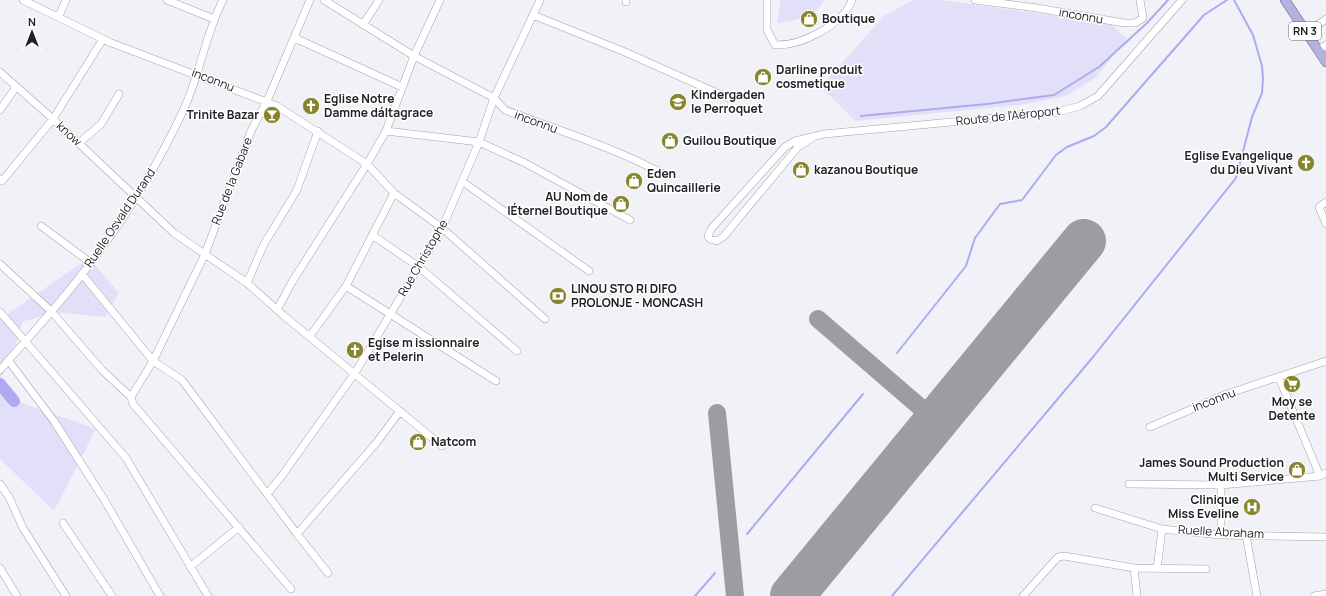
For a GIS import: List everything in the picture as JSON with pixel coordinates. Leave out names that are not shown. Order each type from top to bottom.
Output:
[{"type":"main road","name":"RN 3","points":[[1285,0],[1306,33],[1322,47],[1326,62]]},
{"type":"street","name":"inconnu","points":[[23,0],[60,16],[103,39],[267,100],[318,131],[367,164],[394,193],[442,228],[545,320]]},
{"type":"street","points":[[60,16],[66,0]]},
{"type":"street","points":[[167,0],[214,19]]},
{"type":"street","name":"Ruelle Osvald Durand","points":[[0,370],[91,263],[137,197],[168,142],[184,109],[198,74],[214,19],[223,0]]},
{"type":"street","name":"Rue de la Gabare","points":[[131,397],[153,361],[205,254],[251,131],[267,100],[295,38],[310,0]]},
{"type":"street","name":"inconnu","points":[[324,0],[414,56],[494,98],[505,110],[636,159],[665,175]]},
{"type":"street","points":[[363,25],[379,0]]},
{"type":"street","points":[[280,313],[292,282],[367,164],[386,131],[414,56],[440,0]]},
{"type":"street","name":"Rue Christophe","points":[[267,494],[281,477],[355,374],[442,228],[479,142],[494,98],[540,0]]},
{"type":"street","points":[[767,0],[767,30],[775,45],[783,45],[806,39],[839,20],[852,0]]},
{"type":"street","name":"inconnu","points":[[975,0],[1036,8],[1124,23],[1135,23],[1143,18],[1140,0]]},
{"type":"street","name":"Route de l'Aéroport","points":[[812,138],[798,147],[724,236],[717,241],[710,239],[708,236],[711,229],[785,147],[795,141],[824,134],[1058,112],[1080,106],[1098,96],[1182,0]]},
{"type":"street","points":[[533,15],[625,52],[728,98]]},
{"type":"street","points":[[1306,33],[1326,19]]},
{"type":"street","points":[[295,38],[402,87]]},
{"type":"street","points":[[1,181],[53,119],[103,39]]},
{"type":"street","name":"know","points":[[0,72],[137,197]]},
{"type":"street","points":[[0,110],[16,87]]},
{"type":"street","points":[[79,143],[101,124],[118,94]]},
{"type":"street","points":[[247,283],[264,244],[297,190],[318,131]]},
{"type":"street","points":[[386,131],[479,142],[525,163],[630,220]]},
{"type":"street","points":[[463,182],[589,271]]},
{"type":"street","points":[[310,336],[346,286],[394,193]]},
{"type":"street","points":[[137,197],[174,233],[247,283],[280,313],[310,336],[442,446]]},
{"type":"street","points":[[1326,202],[1319,207],[1326,224]]},
{"type":"street","points":[[41,226],[91,263]]},
{"type":"street","points":[[372,234],[419,267],[517,351]]},
{"type":"street","points":[[0,264],[51,311],[102,370],[131,397],[133,404],[291,589]]},
{"type":"street","points":[[82,274],[153,361],[182,380],[328,573]]},
{"type":"street","points":[[346,286],[391,313],[496,381]]},
{"type":"street","points":[[0,312],[126,458],[208,596]]},
{"type":"street","points":[[8,360],[54,421],[92,481],[160,596]]},
{"type":"street","name":"inconnu","points":[[1150,427],[1227,394],[1279,378],[1326,361]]},
{"type":"street","points":[[1129,484],[1221,485],[1324,475],[1279,378]]},
{"type":"street","points":[[297,534],[377,442],[400,411]]},
{"type":"street","points":[[0,484],[9,497],[23,528],[66,596]]},
{"type":"street","points":[[1221,485],[1221,535]]},
{"type":"street","name":"Ruelle Abraham","points":[[1095,508],[1162,529],[1221,535],[1326,537]]},
{"type":"street","points":[[63,523],[112,596]]},
{"type":"street","points":[[190,567],[239,527]]},
{"type":"street","points":[[1157,569],[1162,529]]},
{"type":"street","points":[[1246,535],[1257,596]]},
{"type":"street","points":[[1023,596],[1058,557],[1064,556],[1134,568],[1206,569]]},
{"type":"street","points":[[0,568],[17,596]]},
{"type":"street","points":[[1134,568],[1137,596]]},
{"type":"street","points":[[1314,596],[1326,594]]},
{"type":"shaded area","points":[[781,0],[824,0],[821,6],[804,17],[777,23]]},
{"type":"shaded area","points":[[913,0],[941,0],[1109,23],[1127,39],[1095,78],[1066,96],[1019,105],[855,121],[823,89],[824,83],[884,16]]},
{"type":"shaded area","points":[[89,258],[119,293],[105,317],[54,312],[22,322],[16,344],[0,379],[0,319]]},
{"type":"shaded area","points":[[0,395],[96,429],[54,511],[0,459]]},
{"type":"waterway","points":[[861,116],[987,104],[1054,95],[1099,67],[1147,23],[1168,0]]},
{"type":"waterway","points":[[897,353],[966,266],[975,238],[1000,204],[1022,200],[1056,155],[1067,147],[1094,136],[1106,127],[1204,15],[1227,0]]},
{"type":"waterway","points":[[892,596],[1093,357],[1236,178],[1252,117],[1262,93],[1263,79],[1262,66],[1253,35],[1234,0]]},
{"type":"waterway","points":[[0,384],[14,401]]},
{"type":"waterway","points":[[747,534],[863,394]]},
{"type":"waterway","points":[[695,596],[715,573]]},
{"type":"taxiway","points":[[818,319],[920,407],[931,411],[949,404]]},
{"type":"taxiway","points":[[920,407],[927,420],[923,437]]},
{"type":"taxiway","points":[[717,413],[735,596]]},
{"type":"runway","points":[[792,596],[1084,241]]},
{"type":"place","name":"Boutique","points":[[809,19]]},
{"type":"place","name":"Darline produit cosmetique","points":[[763,77]]},
{"type":"place","name":"Kindergaden le Perroquet","points":[[678,102]]},
{"type":"place","name":"Eglise Notre Damme dáltagrace","points":[[311,106]]},
{"type":"place","name":"Trinite Bazar","points":[[272,115]]},
{"type":"place","name":"Guilou Boutique","points":[[670,141]]},
{"type":"place","name":"Eglise Evangelique du Dieu Vivant","points":[[1306,163]]},
{"type":"place","name":"kazanou Boutique","points":[[801,170]]},
{"type":"place","name":"Eden Quincaillerie","points":[[634,181]]},
{"type":"place","name":"AU Nom de lÉternel Boutique","points":[[621,204]]},
{"type":"place","name":"LINOU STO RI DIFO PROLONJE - MONCASH","points":[[558,296]]},
{"type":"place","name":"Egise m issionnaire et Pelerin","points":[[355,350]]},
{"type":"place","name":"Moy se Detente","points":[[1292,384]]},
{"type":"place","name":"Natcom","points":[[418,442]]},
{"type":"place","name":"James Sound Production Multi Service","points":[[1297,470]]},
{"type":"place","name":"Clinique Miss Eveline","points":[[1252,507]]}]
